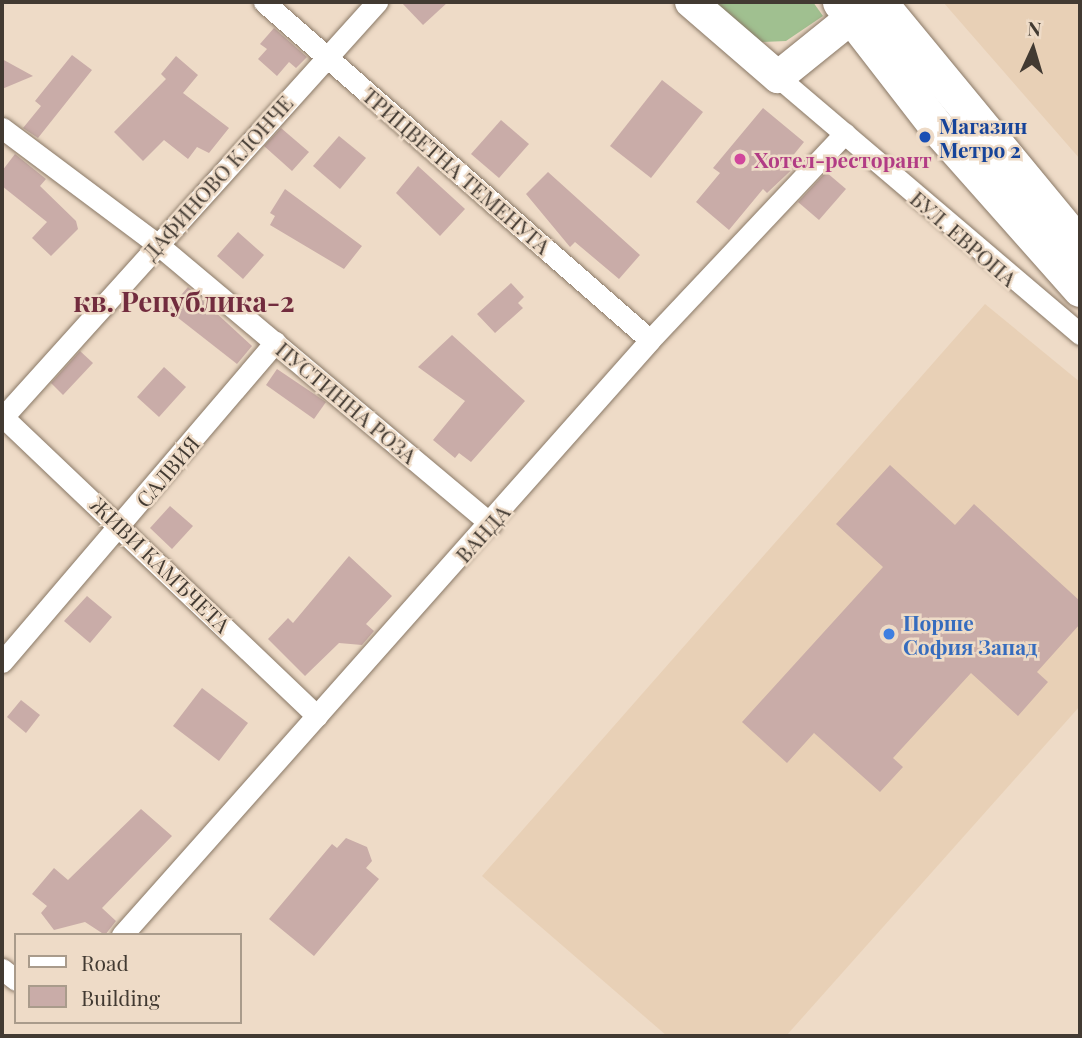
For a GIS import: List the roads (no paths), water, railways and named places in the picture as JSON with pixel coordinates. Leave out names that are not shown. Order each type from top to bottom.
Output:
[{"type":"main road","points":[[859,6],[1080,246]]},
{"type":"main road","points":[[859,6],[938,129],[1080,289]]},
{"type":"street","name":"ТРИЦВЕТНА ТЕМЕНУГА","points":[[264,2],[650,340]]},
{"type":"street","name":"ДАФИНОВО КЛОНЧЕ","points":[[2,417],[156,243],[377,2]]},
{"type":"street","name":"БУЛ. ЕВРОПА","points":[[691,2],[1080,334]]},
{"type":"street","points":[[778,77],[859,6]]},
{"type":"street","name":"ПУСТИННА РОЗА","points":[[2,128],[156,243],[491,524]]},
{"type":"street","name":"ВАНДА","points":[[124,933],[491,524],[650,340],[845,133]]},
{"type":"street","name":"САЛВИЯ","points":[[2,662],[122,525],[275,342]]},
{"type":"street","name":"ЖИВИ КАМЪЧЕТА","points":[[2,417],[122,525],[317,716]]},
{"type":"place","name":"Магазин Метро 2","points":[[925,137]]},
{"type":"place","name":"Хотел-ресторант","points":[[740,159]]},
{"type":"place","name":"Порше София Запад","points":[[889,634]]},
{"type":"district","name":"кв. Република-2","points":[[184,301]]}]
